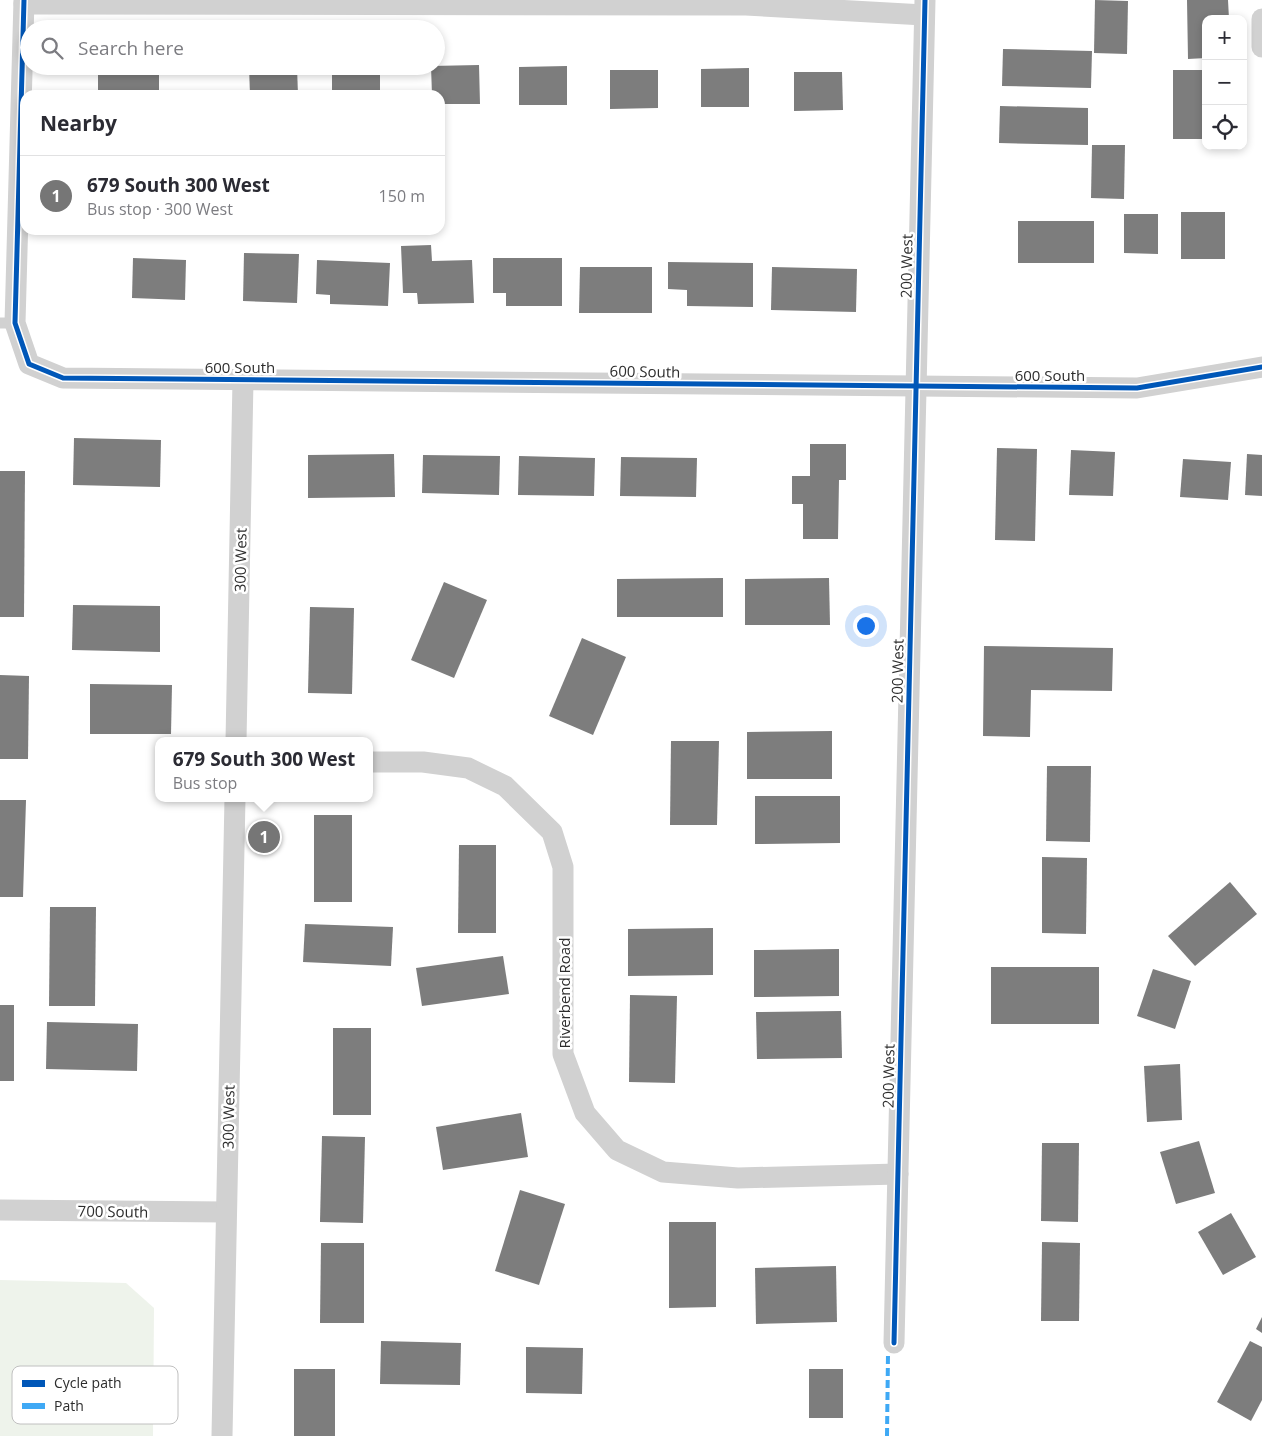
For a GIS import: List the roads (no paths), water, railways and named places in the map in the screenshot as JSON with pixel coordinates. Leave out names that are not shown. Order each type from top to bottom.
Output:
[{"type":"street","points":[[23,20],[24,2],[924,7]]},
{"type":"street","name":"200 West","points":[[894,1343],[924,7]]},
{"type":"street","points":[[1262,19],[1262,47]]},
{"type":"street","points":[[8,323],[20,75]]},
{"type":"street","name":"600 South","points":[[8,323],[29,364],[63,378],[1137,388],[1262,367]]},
{"type":"street","name":"300 West","points":[[236,737],[243,380]]},
{"type":"street","name":"Riverbend Road","points":[[373,762],[423,762],[468,768],[505,786],[552,832],[563,867],[563,1054],[585,1113],[617,1150],[663,1172],[738,1178],[898,1174]]},
{"type":"street","name":"300 West","points":[[222,1436],[235,802]]},
{"type":"street","name":"700 South","points":[[0,1210],[226,1212]]},
{"type":"place","name":"679 South 300 West","points":[[264,837]]}]
